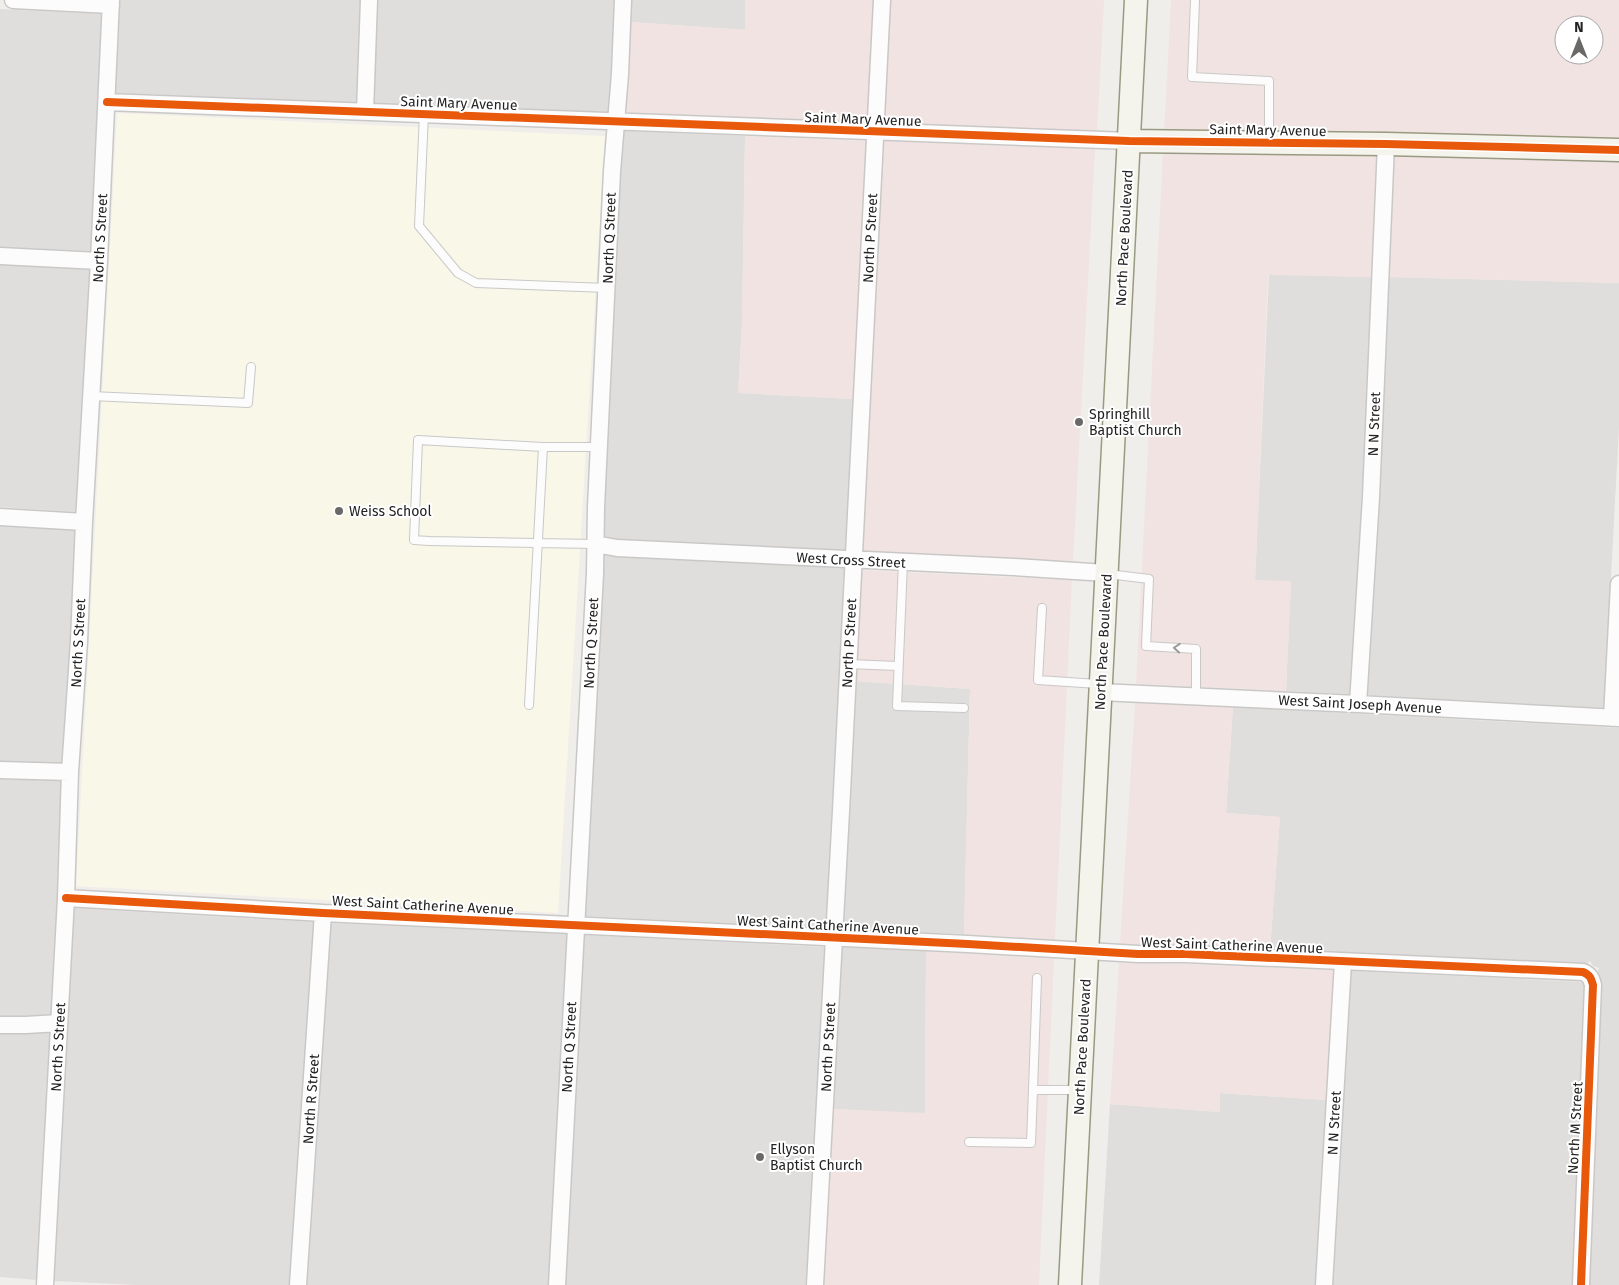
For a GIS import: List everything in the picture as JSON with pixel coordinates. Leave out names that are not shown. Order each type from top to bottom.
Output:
[{"type":"main road","name":"North Pace Boulevard","points":[[1070,1285],[1136,0]]},
{"type":"main road","name":"Saint Mary Avenue","points":[[1129,141],[1386,144],[1619,150]]},
{"type":"street","points":[[13,0],[111,3]]},
{"type":"street","points":[[365,112],[369,0]]},
{"type":"street","name":"North Q Street","points":[[557,1285],[623,0]]},
{"type":"street","name":"North P Street","points":[[815,1285],[882,0]]},
{"type":"street","name":"North S Street","points":[[45,1285],[60,1023],[70,772],[79,641],[111,3]]},
{"type":"street","name":"Saint Mary Avenue","points":[[107,102],[1129,141]]},
{"type":"street","name":"N N Street","points":[[1358,704],[1372,487],[1386,144]]},
{"type":"street","points":[[0,256],[99,261]]},
{"type":"street","points":[[0,516],[84,522]]},
{"type":"street","name":"West Cross Street","points":[[595,544],[617,548],[1106,574]]},
{"type":"street","points":[[1616,718],[1619,584]]},
{"type":"street","name":"West Saint Joseph Avenue","points":[[1100,688],[1196,696],[1616,718]]},
{"type":"street","points":[[0,770],[70,772]]},
{"type":"street","name":"West Saint Catherine Avenue","points":[[66,898],[576,926],[1086,951],[1583,972],[1589,974]]},
{"type":"street","name":"North R Street","points":[[298,1285],[323,913]]},
{"type":"street","name":"N N Street","points":[[1324,1285],[1343,962]]},
{"type":"street","name":"North M Street","points":[[1581,1285],[1593,985],[1589,974]]},
{"type":"street","points":[[0,1025],[26,1026],[60,1023]]},
{"type":"lane","points":[[1195,0],[1192,77],[1268,81],[1269,143]]},
{"type":"lane","points":[[424,114],[420,226],[458,273],[476,283],[607,288]]},
{"type":"lane","points":[[91,396],[248,403],[251,367]]},
{"type":"lane","points":[[595,544],[429,542],[414,540],[418,440],[599,447]]},
{"type":"lane","points":[[530,705],[543,446]]},
{"type":"lane","points":[[904,562],[897,706],[964,708]]},
{"type":"lane","points":[[1106,574],[1149,579],[1146,646],[1196,649],[1196,696]]},
{"type":"lane","points":[[1042,608],[1038,680],[1100,688]]},
{"type":"lane","points":[[848,664],[898,666]]},
{"type":"lane","points":[[968,1142],[1031,1143],[1037,978]]},
{"type":"lane","points":[[1033,1090],[1080,1090]]},
{"type":"shaded area","points":[[120,0],[361,0],[357,103],[115,93]]},
{"type":"shaded area","points":[[377,0],[615,0],[609,112],[373,103]]},
{"type":"shaded area","points":[[631,0],[745,0],[746,30],[630,22]]},
{"type":"shaded area","points":[[745,0],[874,0],[868,122],[625,113],[630,22],[745,30]]},
{"type":"shaded area","points":[[890,0],[1104,0],[1097,131],[884,123]]},
{"type":"shaded area","points":[[1171,0],[1619,0],[1619,141],[1164,132]]},
{"type":"shaded area","points":[[0,9],[102,14],[92,251],[0,247]]},
{"type":"shaded area","name":"Weiss School","points":[[117,113],[605,136],[558,913],[76,886]]},
{"type":"shaded area","points":[[623,131],[745,136],[742,325],[738,393],[853,399],[846,550],[618,539],[603,536]]},
{"type":"shaded area","points":[[745,136],[867,141],[853,399],[738,393],[742,325]]},
{"type":"shaded area","points":[[883,141],[1095,149],[1073,562],[862,551]]},
{"type":"shaded area","points":[[1163,151],[1377,153],[1372,277],[1268,275],[1255,580],[1291,581],[1286,691],[1136,684]]},
{"type":"shaded area","points":[[1393,153],[1619,159],[1619,283],[1388,277]]},
{"type":"shaded area","points":[[0,265],[91,270],[76,512],[0,507]]},
{"type":"shaded area","points":[[1269,274],[1372,277],[1363,496],[1350,694],[1286,691],[1291,581],[1255,581]]},
{"type":"shaded area","points":[[1388,277],[1619,283],[1619,427],[1604,708],[1366,695],[1379,497]]},
{"type":"shaded area","points":[[0,526],[76,530],[63,763],[0,761]]},
{"type":"shaded area","points":[[603,555],[845,568],[826,928],[585,916]]},
{"type":"shaded area","points":[[861,570],[1072,580],[1055,940],[964,934],[970,689],[855,681]]},
{"type":"shaded area","points":[[855,681],[970,689],[964,934],[842,929]]},
{"type":"shaded area","points":[[1135,703],[1233,707],[1226,813],[1280,817],[1270,949],[1120,944]]},
{"type":"shaded area","points":[[1233,707],[1619,728],[1619,1285],[1589,1285],[1599,1068],[1601,985],[1599,968],[1593,966],[1590,961],[1587,964],[1270,949],[1280,817],[1226,813]]},
{"type":"shaded area","points":[[0,779],[62,781],[52,1014],[0,1016]]},
{"type":"shaded area","points":[[73,908],[314,922],[290,1285],[136,1285],[54,1281]]},
{"type":"shaded area","points":[[330,923],[568,934],[549,1285],[306,1285]]},
{"type":"shaded area","points":[[584,935],[825,947],[807,1285],[565,1285]]},
{"type":"shaded area","points":[[841,947],[926,951],[925,1114],[833,1109]]},
{"type":"shaded area","points":[[926,951],[1054,959],[1039,1285],[823,1285],[833,1109],[925,1113]]},
{"type":"shaded area","points":[[1119,963],[1334,970],[1327,1100],[1220,1093],[1220,1112],[1110,1104]]},
{"type":"shaded area","points":[[1350,971],[1584,982],[1583,1067],[1573,1285],[1332,1285]]},
{"type":"shaded area","points":[[51,1033],[37,1280],[0,1277],[0,1034]]},
{"type":"shaded area","points":[[1219,1093],[1327,1100],[1316,1285],[1099,1285],[1110,1104],[1220,1112]]},
{"type":"cycle path","points":[[107,102],[1129,141],[1386,144],[1619,150]]},
{"type":"cycle path","points":[[66,898],[323,913],[1138,954],[1186,954],[1583,972],[1590,977],[1593,985],[1581,1285]]},
{"type":"place","name":"Springhill Baptist Church","points":[[1079,422]]},
{"type":"place","name":"Weiss School","points":[[339,511]]},
{"type":"place","name":"Ellyson Baptist Church","points":[[760,1157]]}]
